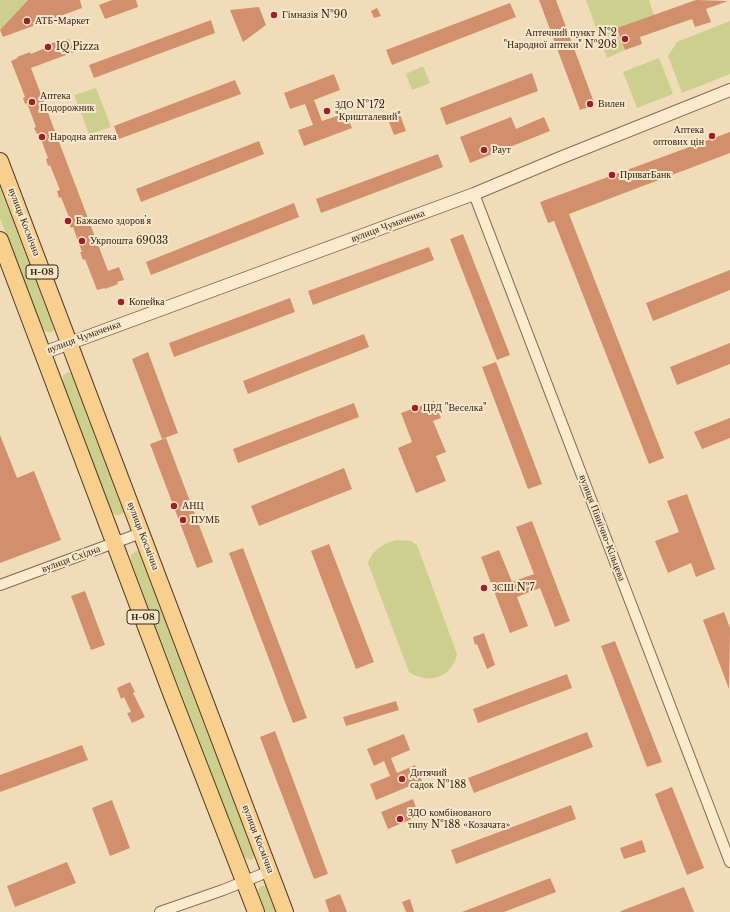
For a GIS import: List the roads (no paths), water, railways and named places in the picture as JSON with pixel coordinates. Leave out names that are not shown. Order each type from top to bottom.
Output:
[{"type":"main road","name":"вулиця Космічна","points":[[0,161],[285,912]]},
{"type":"main road","name":"Н-08","points":[[0,240],[256,912]]},
{"type":"street","name":"вулиця Чумаченка","points":[[43,353],[474,194],[730,90]]},
{"type":"street","name":"вулиця Північно-Кільцева","points":[[474,194],[730,862]]},
{"type":"street","name":"вулиця Східна","points":[[0,584],[141,532]]},
{"type":"street","points":[[160,912],[270,871]]},
{"type":"place","name":"Гімназія №90","points":[[274,15]]},
{"type":"place","name":"АТБ-Маркет","points":[[27,21]]},
{"type":"place","name":"Аптечний пункт №2 \"Народної аптеки\" №208","points":[[625,39]]},
{"type":"place","name":"IQ Pizza","points":[[48,47]]},
{"type":"place","name":"Аптека Подорожник","points":[[32,102]]},
{"type":"place","name":"Вилен","points":[[590,104]]},
{"type":"place","name":"ЗДО №172 \"Кришталевий\"","points":[[327,111]]},
{"type":"place","name":"Аптека оптових цін","points":[[712,136]]},
{"type":"place","name":"Народна аптека","points":[[42,137]]},
{"type":"place","name":"Раут","points":[[484,150]]},
{"type":"place","name":"ПриватБанк","points":[[612,175]]},
{"type":"place","name":"Бажаємо здоровʼя","points":[[68,221]]},
{"type":"place","name":"Укрпошта 69033","points":[[82,241]]},
{"type":"place","name":"Копейка","points":[[121,302]]},
{"type":"place","name":"ЦРД \"Веселка\"","points":[[415,408]]},
{"type":"place","name":"АНЦ","points":[[174,506]]},
{"type":"place","name":"ПУМБ","points":[[183,520]]},
{"type":"place","name":"ЗСШ №7","points":[[484,588]]},
{"type":"place","name":"Дитячий садок №188","points":[[402,779]]},
{"type":"place","name":"ЗДО комбінованого типу №188 «Козачата»","points":[[400,819]]}]
